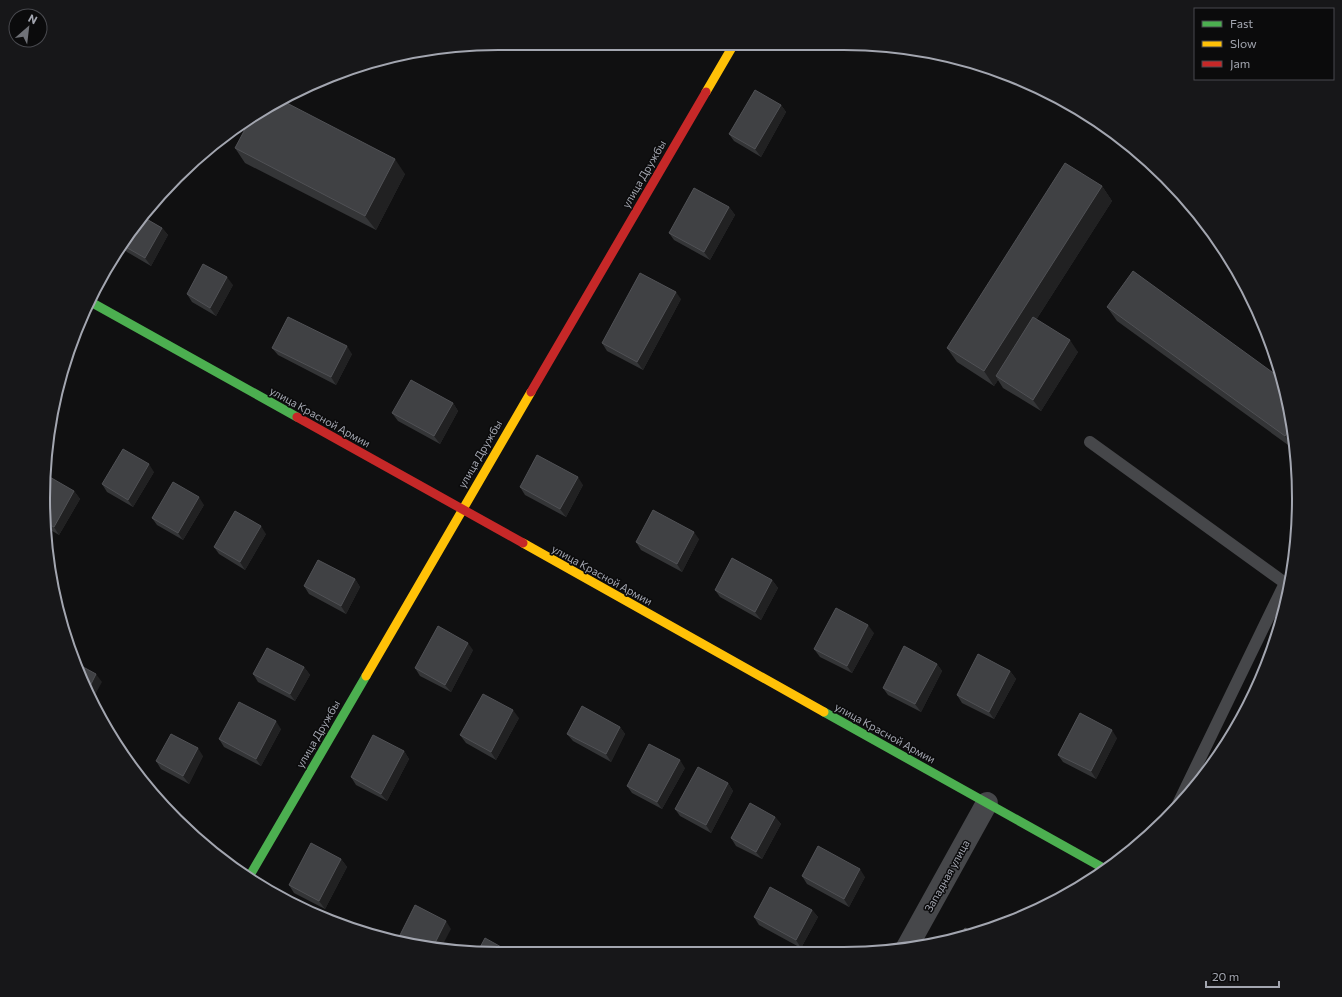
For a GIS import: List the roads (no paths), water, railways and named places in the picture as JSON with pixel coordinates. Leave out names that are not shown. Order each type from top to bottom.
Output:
[{"type":"street","name":"улица Дружбы","points":[[252,873],[730,50]]},
{"type":"street","name":"улица Красной Армии","points":[[94,305],[1100,866]]},
{"type":"street","name":"Западная улица","points":[[910,942],[987,803]]},
{"type":"lane","points":[[1090,442],[1284,582]]},
{"type":"lane","points":[[1183,791],[1283,588]]}]
